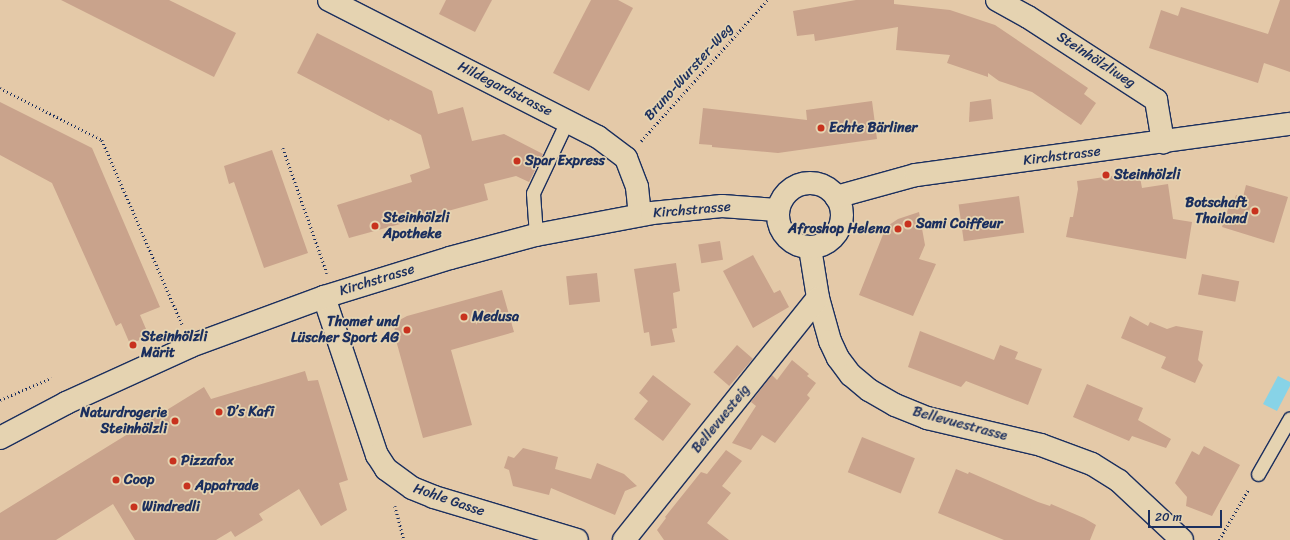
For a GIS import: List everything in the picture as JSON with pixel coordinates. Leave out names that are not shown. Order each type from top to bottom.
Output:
[{"type":"street","name":"Hildegardstrasse","points":[[329,0],[598,137],[626,158]]},
{"type":"street","name":"Steinhölzliweg","points":[[997,0],[1034,21],[1156,100],[1163,142]]},
{"type":"street","name":"Kirchstrasse","points":[[836,197],[916,175],[1290,124]]},
{"type":"street","points":[[626,158],[637,187],[640,215]]},
{"type":"street","points":[[802,184],[821,185],[836,197],[842,215],[838,230],[829,242],[810,248],[792,243],[785,237],[780,228],[777,210],[786,193],[802,184]]},
{"type":"street","name":"Kirchstrasse","points":[[0,438],[66,403],[191,346],[329,296],[450,258],[536,235],[640,215],[722,206],[777,210]]},
{"type":"street","name":"Bellevuestrasse","points":[[810,248],[818,298],[825,326],[838,358],[851,375],[870,390],[895,405],[927,418],[1041,445],[1092,464],[1119,481],[1182,540]]},
{"type":"street","name":"Hohle Gasse","points":[[329,296],[377,455],[386,469],[412,488],[434,497],[577,540]]},
{"type":"street","name":"Bellevuesteig","points":[[624,540],[818,298]]},
{"type":"lane","points":[[536,235],[533,192],[567,121]]},
{"type":"lane","points":[[1258,474],[1290,418]]},
{"type":"path","name":"Bruno-Wurster-Weg","points":[[626,158],[767,0]]},
{"type":"path","points":[[0,88],[102,140],[191,346]]},
{"type":"path","points":[[283,148],[329,296]]},
{"type":"path","points":[[0,400],[51,378]]},
{"type":"path","points":[[1219,540],[1258,474]]},
{"type":"water","points":[[1278,376],[1290,382],[1290,386],[1277,411],[1263,404]]},
{"type":"building","points":[[61,0],[169,0],[236,33],[214,77]]},
{"type":"building","points":[[446,0],[492,0],[475,32],[439,14]]},
{"type":"building","points":[[591,0],[618,0],[633,8],[589,91],[553,73]]},
{"type":"building","points":[[856,0],[894,0],[894,4],[950,10],[995,25],[1088,88],[1084,94],[1096,103],[1081,125],[1032,92],[999,81],[988,73],[988,77],[947,63],[950,55],[896,50],[898,27],[815,41],[814,34],[797,36],[793,11]]},
{"type":"building","points":[[1280,0],[1290,0],[1290,72],[1264,63],[1258,83],[1149,48],[1161,10],[1178,16],[1181,7],[1268,34]]},
{"type":"building","points":[[317,33],[432,91],[438,114],[463,107],[472,141],[504,134],[543,154],[529,182],[516,176],[484,184],[488,200],[349,238],[337,205],[412,182],[410,175],[430,168],[421,135],[390,119],[389,121],[297,73]]},
{"type":"building","points":[[991,99],[993,119],[969,122],[970,102]]},
{"type":"building","points":[[872,101],[877,139],[778,153],[712,147],[712,145],[699,144],[703,108],[807,120],[806,110]]},
{"type":"building","points":[[0,102],[92,148],[160,307],[140,315],[149,336],[130,344],[121,323],[116,326],[52,183],[0,155]]},
{"type":"building","points":[[272,150],[308,253],[264,268],[234,182],[229,184],[224,166]]},
{"type":"building","points":[[1139,172],[1142,188],[1168,184],[1173,219],[1192,222],[1186,259],[1066,237],[1070,217],[1073,217],[1078,189],[1077,181]]},
{"type":"building","name":"Botschaft Thailand","points":[[1246,185],[1288,197],[1274,243],[1222,227],[1229,206],[1232,207],[1236,195],[1243,197]]},
{"type":"building","points":[[1019,196],[1024,233],[964,241],[959,204]]},
{"type":"building","points":[[919,212],[925,245],[919,259],[936,264],[913,316],[859,295],[886,227],[898,219]]},
{"type":"building","points":[[720,241],[723,260],[701,263],[698,244]]},
{"type":"building","points":[[753,255],[774,293],[780,290],[789,307],[753,328],[723,271]]},
{"type":"building","points":[[676,263],[680,291],[673,293],[677,328],[672,329],[675,342],[651,346],[649,332],[644,333],[634,269]]},
{"type":"building","points":[[597,273],[600,302],[569,305],[566,276]]},
{"type":"building","points":[[1202,274],[1239,281],[1235,302],[1198,295]]},
{"type":"building","points":[[502,290],[514,332],[451,350],[472,425],[423,438],[394,333],[396,322],[407,316]]},
{"type":"building","points":[[1130,316],[1148,326],[1150,322],[1167,329],[1176,326],[1203,331],[1198,360],[1203,365],[1195,383],[1161,368],[1166,357],[1121,338]]},
{"type":"building","points":[[920,331],[994,360],[1000,345],[1018,352],[1015,359],[1042,369],[1028,405],[966,381],[961,387],[908,367]]},
{"type":"building","points":[[737,345],[753,359],[729,386],[713,372]]},
{"type":"building","points":[[792,360],[809,374],[807,376],[816,383],[807,395],[810,398],[775,443],[762,435],[751,450],[732,443],[756,406],[751,402],[772,375],[777,380]]},
{"type":"building","points":[[305,371],[308,381],[318,380],[348,480],[339,483],[347,510],[321,526],[299,489],[259,514],[263,520],[235,537],[231,531],[216,540],[135,540],[113,504],[56,540],[0,540],[0,513],[204,387],[211,399]]},
{"type":"building","points":[[653,375],[691,404],[663,441],[634,419],[648,401],[639,393]]},
{"type":"building","points":[[1087,384],[1143,408],[1138,420],[1171,439],[1166,448],[1132,436],[1129,441],[1073,417]]},
{"type":"building","points":[[862,437],[915,458],[901,494],[848,472]]},
{"type":"building","points":[[1204,446],[1240,465],[1212,516],[1186,506],[1187,497],[1175,483],[1192,451],[1199,455]]},
{"type":"building","points":[[523,448],[558,457],[555,469],[591,479],[597,463],[624,474],[637,486],[625,491],[615,515],[551,488],[549,495],[513,486],[509,470],[504,468],[508,456],[514,458]]},
{"type":"building","points":[[726,450],[742,461],[722,486],[731,493],[707,523],[729,540],[664,540],[657,530],[666,518],[665,517],[701,472],[707,474]]},
{"type":"building","points":[[956,469],[968,474],[969,472],[1038,502],[1050,506],[1051,504],[1084,518],[1096,525],[1090,540],[1004,540],[938,513]]},
{"type":"place","name":"Echte Bärliner","points":[[821,128]]},
{"type":"place","name":"Spar Express","points":[[517,161]]},
{"type":"place","name":"Steinhölzli","points":[[1106,175]]},
{"type":"place","name":"Botschaft Thailand","points":[[1255,211]]},
{"type":"place","name":"Sami Coiffeur","points":[[908,224]]},
{"type":"place","name":"Steinhölzli Apotheke","points":[[375,226]]},
{"type":"place","name":"Afroshop Helena","points":[[898,229]]},
{"type":"place","name":"Medusa","points":[[464,317]]},
{"type":"place","name":"Thomet und Lüscher Sport AG","points":[[407,330]]},
{"type":"place","name":"Steinhölzli Märit","points":[[133,345]]},
{"type":"place","name":"D’s Kafi","points":[[219,412]]},
{"type":"place","name":"Naturdrogerie Steinhölzli","points":[[175,421]]},
{"type":"place","name":"Pizzafox","points":[[173,461]]},
{"type":"place","name":"Coop","points":[[116,480]]},
{"type":"place","name":"Appatrade","points":[[187,486]]},
{"type":"place","name":"Windredli","points":[[134,507]]}]
